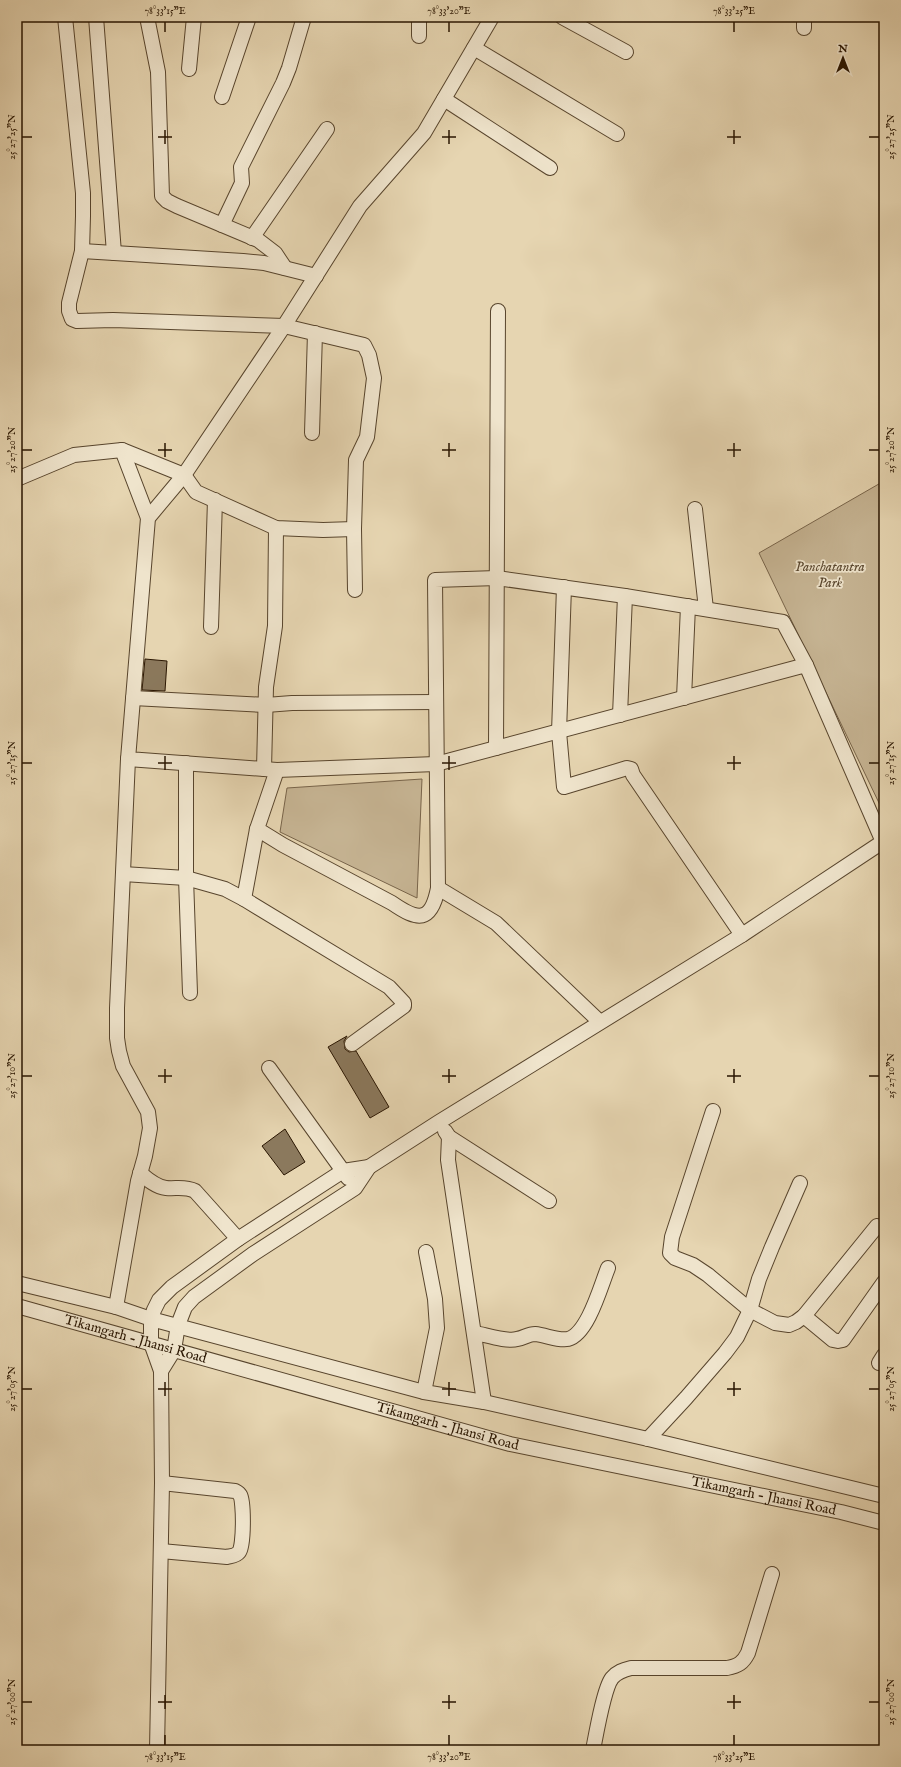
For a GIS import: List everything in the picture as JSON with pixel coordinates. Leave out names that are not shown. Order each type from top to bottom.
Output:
[{"type":"street","points":[[65,17],[83,193],[82,251],[69,303],[69,311],[72,319],[77,321],[113,320],[284,326],[364,345],[369,355],[374,378],[367,437],[356,460],[354,529],[355,590]]},
{"type":"street","points":[[96,17],[114,253]]},
{"type":"street","points":[[147,17],[158,72],[162,196],[167,201],[177,206],[252,238],[268,247],[275,253],[285,268]]},
{"type":"street","points":[[189,69],[194,17]]},
{"type":"street","points":[[222,97],[249,17]]},
{"type":"street","points":[[222,225],[242,183],[240,172],[241,167],[290,68],[304,17]]},
{"type":"street","points":[[419,17],[419,36]]},
{"type":"street","points":[[148,518],[184,475],[284,326],[360,206],[424,133],[492,17]]},
{"type":"street","points":[[562,17],[626,52]]},
{"type":"street","points":[[474,48],[617,134]]},
{"type":"street","points":[[444,100],[550,168]]},
{"type":"street","points":[[252,238],[326,129]]},
{"type":"street","points":[[82,251],[243,261],[285,268],[316,276]]},
{"type":"street","points":[[496,748],[498,311]]},
{"type":"street","points":[[312,433],[315,333]]},
{"type":"street","points":[[17,479],[74,455],[122,450],[184,475],[196,492],[276,528],[323,530],[354,529]]},
{"type":"street","points":[[116,1307],[140,1174],[150,1128],[148,1112],[124,1066],[117,1038],[128,759],[148,518],[122,450]]},
{"type":"street","points":[[211,627],[215,500]]},
{"type":"street","points":[[695,509],[706,609]]},
{"type":"street","points":[[244,899],[270,770],[266,687],[274,626],[276,528]]},
{"type":"street","points":[[161,1371],[174,1350],[178,1326],[185,1307],[204,1288],[253,1254],[355,1188],[369,1167],[438,1122],[742,935],[883,842],[806,665],[783,622],[625,596],[497,578],[436,580],[438,888],[435,903],[426,914],[418,916],[409,914],[392,903],[257,829]]},
{"type":"street","points":[[564,588],[559,732],[564,788],[628,768],[631,769],[633,775],[742,935]]},
{"type":"street","points":[[620,715],[625,596]]},
{"type":"street","points":[[684,698],[688,606]]},
{"type":"street","points":[[128,759],[270,770],[436,764],[806,665]]},
{"type":"street","points":[[133,698],[266,705],[292,703],[436,702]]},
{"type":"street","points":[[186,763],[186,878],[190,993]]},
{"type":"street","points":[[123,874],[186,878],[225,889],[381,981],[404,1003],[403,1008],[352,1044]]},
{"type":"street","points":[[438,888],[496,923],[600,1022]]},
{"type":"street","points":[[269,1068],[355,1188]]},
{"type":"street","points":[[714,1111],[672,1237],[670,1253],[675,1258],[693,1265],[708,1275],[750,1310],[783,1325],[796,1322],[804,1316],[877,1226]]},
{"type":"street","points":[[438,1122],[449,1137],[549,1201]]},
{"type":"street","points":[[449,1137],[448,1160],[475,1333],[484,1402]]},
{"type":"street","points":[[157,1750],[162,1483],[161,1371],[151,1343],[151,1319],[159,1300],[172,1287],[238,1239],[343,1171],[369,1167]]},
{"type":"street","points":[[140,1174],[164,1188],[188,1188],[195,1191],[238,1239]]},
{"type":"street","points":[[648,1439],[725,1353],[737,1336],[750,1310],[759,1279],[800,1183]]},
{"type":"street","points":[[424,1392],[437,1328],[435,1299],[426,1252]]},
{"type":"street","points":[[475,1333],[511,1340],[534,1334],[559,1339],[568,1339],[574,1336],[586,1322],[608,1268]]},
{"type":"street","name":"Tikamgarh - Jhansi Road","points":[[17,1284],[116,1307],[151,1319],[424,1392],[484,1402],[648,1439],[884,1496]]},
{"type":"street","points":[[804,1316],[833,1340],[843,1340],[882,1288]]},
{"type":"street","name":"Tikamgarh - Jhansi Road","points":[[17,1306],[510,1444],[841,1512],[884,1523]]},
{"type":"street","points":[[161,1551],[227,1557],[235,1556],[239,1552],[242,1545],[242,1502],[241,1496],[235,1491],[228,1489],[162,1483]]},
{"type":"street","points":[[592,1750],[607,1689],[611,1679],[620,1671],[631,1668],[727,1668],[737,1666],[744,1661],[748,1653],[772,1574]]},
{"type":"green space","name":"Panchatantra Park","points":[[884,481],[884,803],[880,805],[759,553]]},
{"type":"green space","points":[[422,779],[417,898],[280,832],[287,788]]},
{"type":"building","points":[[145,659],[167,661],[165,691],[142,690]]},
{"type":"building","points":[[347,1036],[344,1041],[345,1049],[349,1052],[356,1051],[389,1107],[370,1118],[328,1047]]},
{"type":"building","points":[[285,1129],[305,1162],[284,1175],[262,1146]]}]
